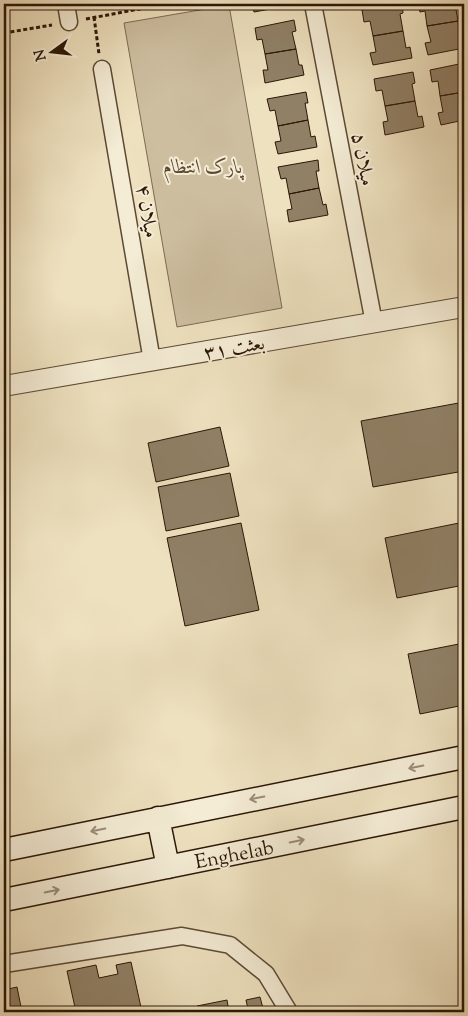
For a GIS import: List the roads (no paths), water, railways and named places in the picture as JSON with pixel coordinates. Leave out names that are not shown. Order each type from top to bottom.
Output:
[{"type":"main road","points":[[4,850],[464,757]]},
{"type":"main road","name":"Enghelab","points":[[4,900],[464,807]]},
{"type":"main road","points":[[158,818],[168,867]]},
{"type":"street","points":[[66,4],[69,22]]},
{"type":"street","name":"میلان ۵","points":[[313,4],[374,323]]},
{"type":"street","name":"میلان ۴","points":[[102,69],[152,361]]},
{"type":"street","name":"بعثت ۳۱","points":[[4,386],[464,308]]},
{"type":"street","points":[[4,964],[182,936],[230,945],[266,974],[289,1012]]},
{"type":"park label","name":"پارک انتظام","points":[[203,166]]}]
